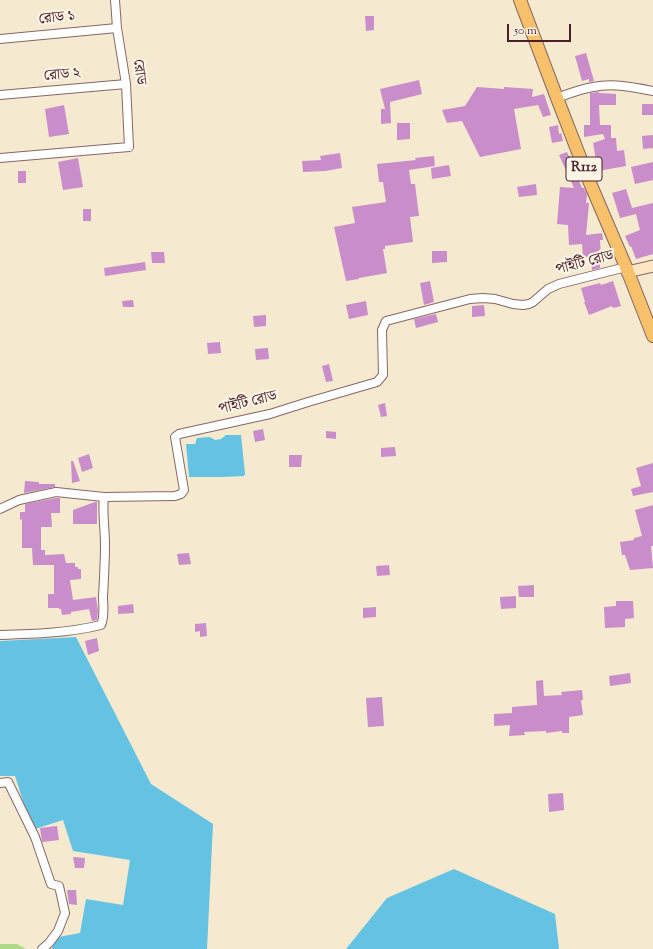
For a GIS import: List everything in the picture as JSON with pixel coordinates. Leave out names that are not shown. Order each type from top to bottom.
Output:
[{"type":"main road","name":"R112","points":[[520,0],[590,183],[653,336]]},
{"type":"street","name":"রোড","points":[[0,158],[129,147],[126,84],[117,28],[115,0]]},
{"type":"street","name":"রোড ১","points":[[0,39],[117,28]]},
{"type":"street","name":"রোড ২","points":[[0,95],[126,84]]},
{"type":"street","points":[[557,98],[574,91],[593,87],[622,86],[653,90]]},
{"type":"street","points":[[626,270],[653,266]]},
{"type":"street","name":"পাইটি রোড","points":[[104,497],[175,496],[181,494],[184,490],[175,437],[179,434],[270,414],[377,382],[383,375],[382,330],[386,321],[470,299],[483,298],[513,304],[529,304],[559,284],[626,270]]},
{"type":"street","points":[[0,509],[19,500],[56,492],[104,497],[103,506],[105,532],[103,620],[101,625],[52,633],[0,635]]},
{"type":"street","points":[[0,783],[8,782],[35,837],[51,884],[59,886],[65,913],[58,930],[49,943],[42,949]]},
{"type":"green space","points":[[0,944],[17,944],[26,949],[0,949]]},
{"type":"water","points":[[226,435],[241,435],[244,476],[189,477],[186,444],[195,444],[197,438],[210,437],[215,440],[221,439]]},
{"type":"water","points":[[76,637],[151,784],[213,824],[207,949],[52,949],[53,938],[80,933],[86,899],[123,905],[130,860],[73,851],[63,820],[32,830],[15,776],[0,776],[0,641]]},
{"type":"water","points":[[454,869],[555,914],[559,949],[346,949],[387,898]]},
{"type":"building","points":[[365,16],[374,16],[374,30],[366,31]]},
{"type":"building","points":[[586,53],[594,81],[589,82],[589,79],[582,81],[575,56]]},
{"type":"building","points":[[419,80],[422,94],[390,102],[391,123],[381,124],[381,109],[385,109],[380,89]]},
{"type":"building","points":[[477,87],[533,89],[532,97],[544,94],[551,115],[543,117],[538,105],[514,109],[521,149],[480,157],[462,121],[447,123],[442,110],[465,106]]},
{"type":"building","points":[[599,92],[616,94],[616,105],[599,105],[600,125],[611,125],[611,138],[616,138],[617,151],[624,150],[626,166],[598,171],[593,143],[605,139],[603,134],[584,137],[584,125],[590,125],[590,93]]},
{"type":"building","points":[[642,104],[653,104],[653,115],[642,115]]},
{"type":"building","points":[[64,105],[69,134],[49,137],[45,109]]},
{"type":"building","points":[[397,123],[410,123],[410,139],[397,140]]},
{"type":"building","points":[[558,125],[559,134],[561,133],[563,141],[552,143],[549,127]]},
{"type":"building","points":[[653,135],[653,148],[643,149],[642,136]]},
{"type":"building","points":[[567,152],[582,188],[584,188],[587,194],[586,203],[589,203],[586,235],[602,233],[603,240],[600,240],[601,256],[599,256],[600,268],[592,270],[591,257],[583,258],[582,244],[569,245],[568,225],[557,224],[560,187],[574,188],[559,155]]},
{"type":"building","points":[[340,153],[342,168],[325,171],[303,172],[302,161],[321,160],[320,156]]},
{"type":"building","points":[[434,156],[435,166],[409,170],[411,184],[415,184],[419,216],[410,217],[413,242],[385,246],[385,249],[383,249],[387,273],[346,281],[334,227],[355,223],[352,207],[386,202],[383,182],[379,182],[377,164],[416,160],[415,158]]},
{"type":"building","points":[[78,158],[83,187],[63,190],[58,162]]},
{"type":"building","points":[[653,162],[653,180],[635,184],[631,167]]},
{"type":"building","points":[[449,165],[451,176],[432,179],[431,168]]},
{"type":"building","points":[[18,171],[26,171],[26,183],[18,183]]},
{"type":"building","points":[[536,184],[537,195],[519,197],[517,187]]},
{"type":"building","points":[[626,189],[632,208],[653,203],[653,254],[636,259],[625,236],[640,230],[636,214],[620,218],[612,193]]},
{"type":"building","points":[[83,209],[91,209],[91,221],[83,221]]},
{"type":"building","points":[[432,251],[447,251],[447,262],[432,263]]},
{"type":"building","points":[[151,252],[164,252],[165,263],[152,263]]},
{"type":"building","points":[[145,262],[146,270],[105,276],[104,268]]},
{"type":"building","points":[[430,281],[434,302],[424,305],[420,283]]},
{"type":"building","points":[[613,281],[621,306],[613,308],[612,306],[589,315],[581,288],[600,283],[601,285]]},
{"type":"building","points":[[133,300],[134,307],[123,307],[122,301]]},
{"type":"building","points":[[366,301],[368,315],[349,319],[346,305]]},
{"type":"building","points":[[484,305],[485,316],[472,317],[472,306]]},
{"type":"building","points":[[436,314],[438,322],[416,328],[414,319]]},
{"type":"building","points":[[266,315],[266,326],[254,327],[253,316]]},
{"type":"building","points":[[220,342],[221,353],[208,354],[207,343]]},
{"type":"building","points":[[268,348],[269,359],[256,360],[255,349]]},
{"type":"building","points":[[329,364],[333,381],[326,382],[322,366]]},
{"type":"building","points":[[385,403],[387,416],[381,417],[378,405]]},
{"type":"building","points":[[263,429],[265,440],[255,442],[253,431]]},
{"type":"building","points":[[326,431],[336,432],[336,439],[326,438]]},
{"type":"building","points":[[395,447],[396,456],[381,457],[381,448]]},
{"type":"building","points":[[89,454],[93,468],[82,472],[78,458]]},
{"type":"building","points":[[289,455],[302,455],[301,467],[289,467]]},
{"type":"building","points":[[71,461],[73,461],[80,481],[72,483]]},
{"type":"building","points":[[653,463],[653,492],[633,496],[631,489],[641,486],[636,468]]},
{"type":"building","points":[[25,481],[39,482],[39,484],[55,484],[55,487],[24,493]]},
{"type":"building","points":[[60,498],[60,513],[51,513],[52,527],[41,527],[41,550],[45,550],[45,555],[64,554],[66,563],[75,563],[75,567],[81,569],[81,579],[70,580],[73,600],[96,597],[98,611],[97,620],[92,621],[89,609],[62,615],[61,609],[59,608],[48,608],[48,594],[54,594],[54,565],[33,565],[32,548],[22,548],[22,519],[20,520],[20,512],[25,512],[25,504]]},
{"type":"building","points":[[97,502],[97,524],[73,524],[73,510]]},
{"type":"building","points":[[653,505],[653,546],[651,546],[653,568],[630,570],[625,555],[622,555],[620,542],[634,540],[634,538],[642,536],[635,510]]},
{"type":"building","points":[[189,553],[191,564],[179,565],[177,554]]},
{"type":"building","points":[[389,565],[390,575],[377,576],[376,566]]},
{"type":"building","points":[[534,585],[534,597],[519,597],[518,586]]},
{"type":"building","points":[[516,596],[516,608],[501,609],[500,597]]},
{"type":"building","points":[[616,601],[633,601],[634,618],[625,619],[625,627],[605,628],[604,607],[616,606]]},
{"type":"building","points":[[133,604],[134,613],[118,614],[118,606]]},
{"type":"building","points":[[376,607],[376,617],[363,618],[363,608]]},
{"type":"building","points":[[206,623],[207,636],[200,637],[200,631],[195,632],[195,624]]},
{"type":"building","points":[[97,638],[99,651],[88,655],[85,641]]},
{"type":"building","points":[[630,673],[631,683],[610,686],[609,676]]},
{"type":"building","points":[[543,680],[544,696],[562,695],[561,692],[582,690],[583,700],[581,700],[583,715],[569,717],[569,733],[562,733],[562,731],[546,733],[546,731],[524,732],[525,735],[509,736],[510,725],[494,726],[494,714],[512,713],[512,707],[537,705],[536,681]]},
{"type":"building","points":[[382,697],[384,726],[368,727],[366,698]]},
{"type":"building","points":[[563,793],[564,810],[549,812],[548,794]]},
{"type":"building","points":[[57,826],[59,840],[42,842],[40,828]]},
{"type":"building","points":[[73,857],[85,858],[84,868],[75,868]]},
{"type":"building","points":[[67,890],[76,890],[77,905],[69,904]]}]
